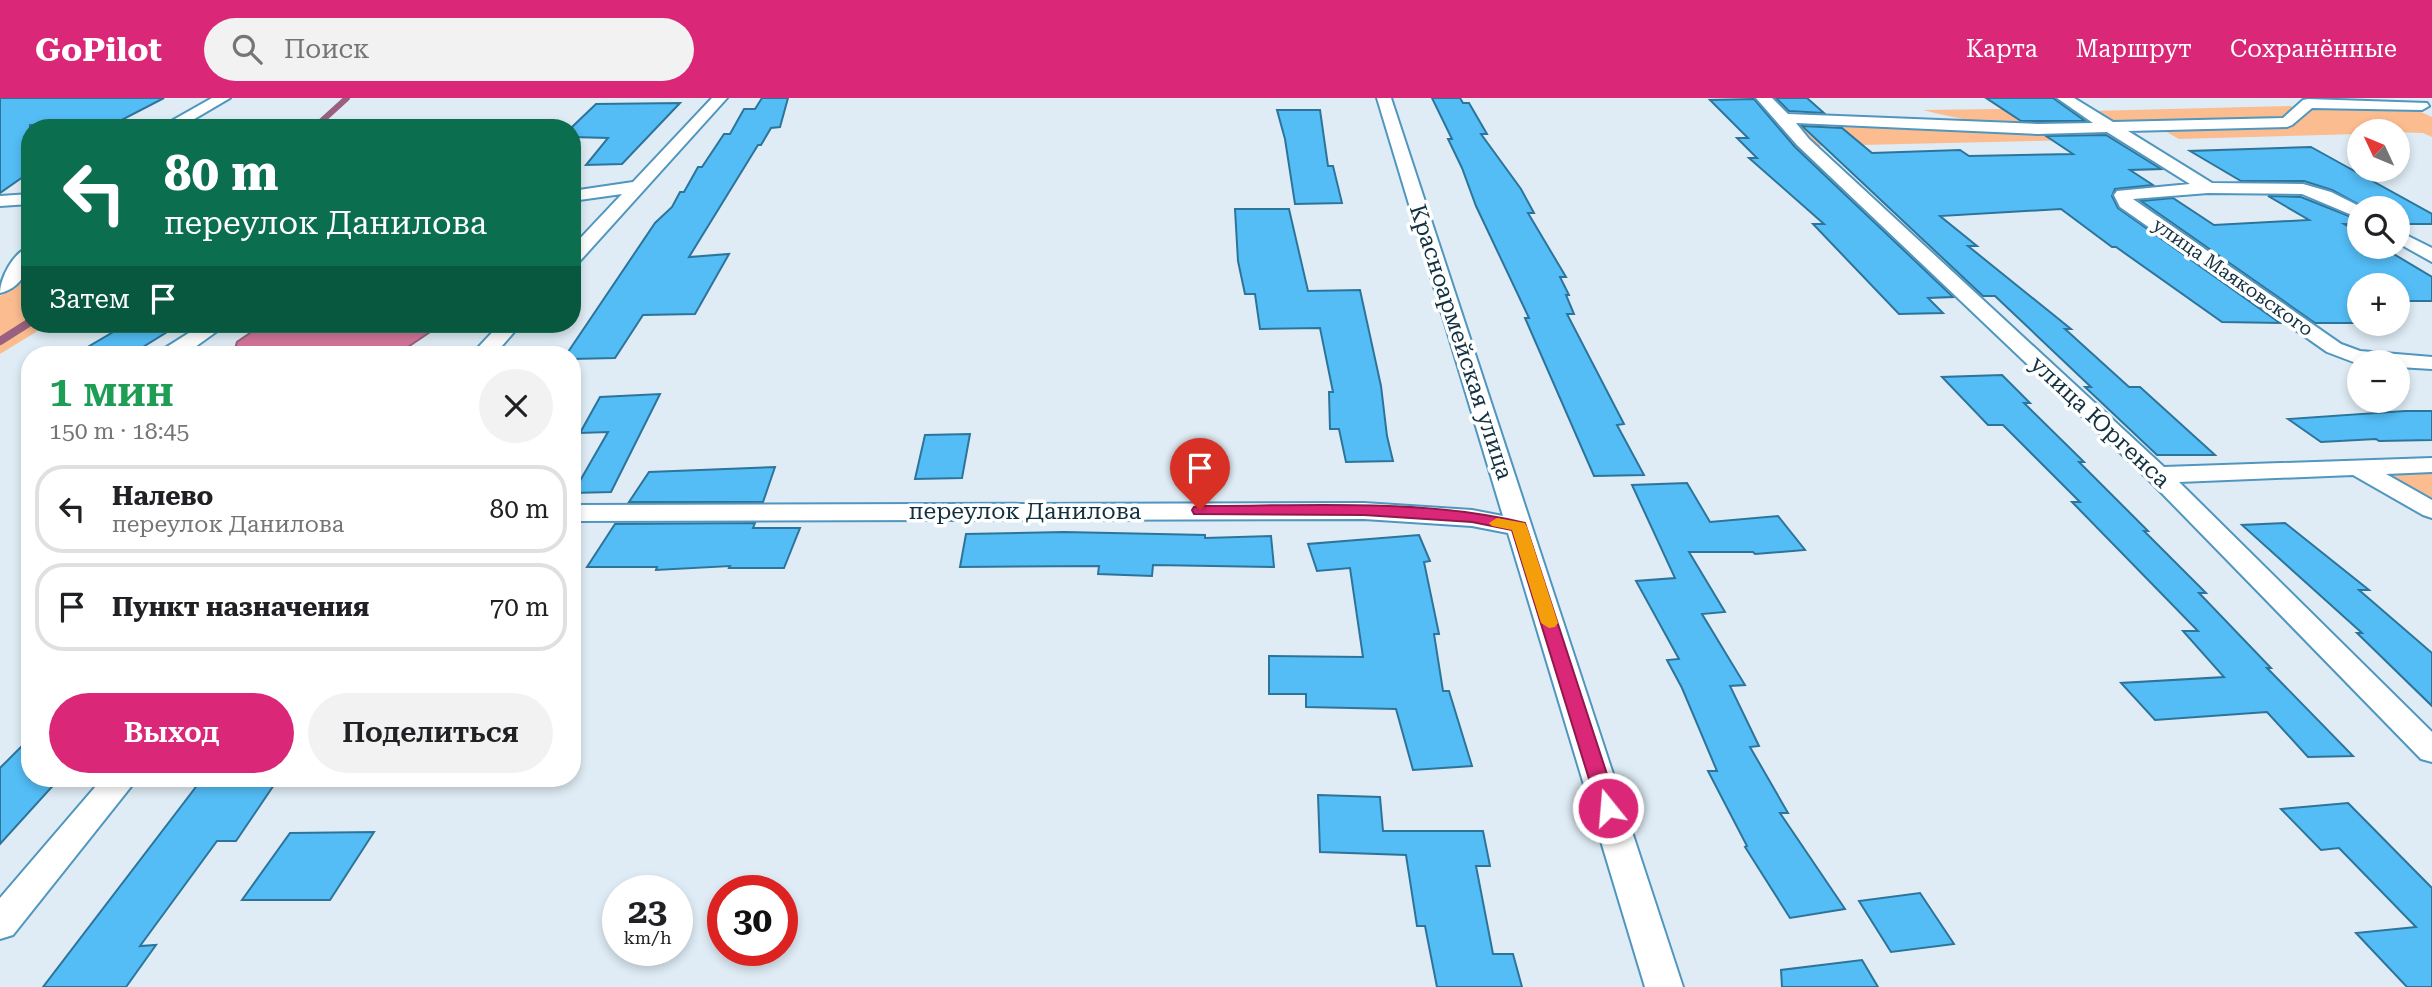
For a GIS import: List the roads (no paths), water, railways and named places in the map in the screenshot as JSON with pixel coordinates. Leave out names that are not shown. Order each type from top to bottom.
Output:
[{"type":"street","points":[[184,119],[223,98]]},
{"type":"street","points":[[581,248],[720,98]]},
{"type":"street","name":"Красноармейская улица","points":[[1384,98],[1664,987]]},
{"type":"street","name":"улица Юргенса","points":[[1763,98],[1803,142],[2158,475],[2432,751]]},
{"type":"street","points":[[2064,98],[2208,188]]},
{"type":"street","points":[[2402,98],[2427,108]]},
{"type":"street","points":[[1784,118],[2038,129],[2287,122],[2308,103],[2427,108]]},
{"type":"street","points":[[581,195],[639,186]]},
{"type":"street","name":"улица Маяковского","points":[[2347,207],[2303,189],[2208,188],[2123,195],[2126,203],[2334,348],[2356,357],[2432,363]]},
{"type":"street","points":[[0,201],[21,200]]},
{"type":"street","points":[[2410,243],[2432,256]]},
{"type":"street","points":[[0,287],[8,282],[21,265]]},
{"type":"street","points":[[184,346],[203,333]]},
{"type":"street","points":[[490,346],[503,333]]},
{"type":"street","points":[[2158,475],[2432,465]]},
{"type":"street","points":[[2358,468],[2432,510]]},
{"type":"street","name":"переулок Данилова","points":[[581,513],[1364,511],[1472,518],[1519,527]]},
{"type":"street","points":[[0,924],[114,787]]},
{"type":"waterway","points":[[324,119],[347,98]]},
{"type":"waterway","points":[[0,341],[21,328]]}]
